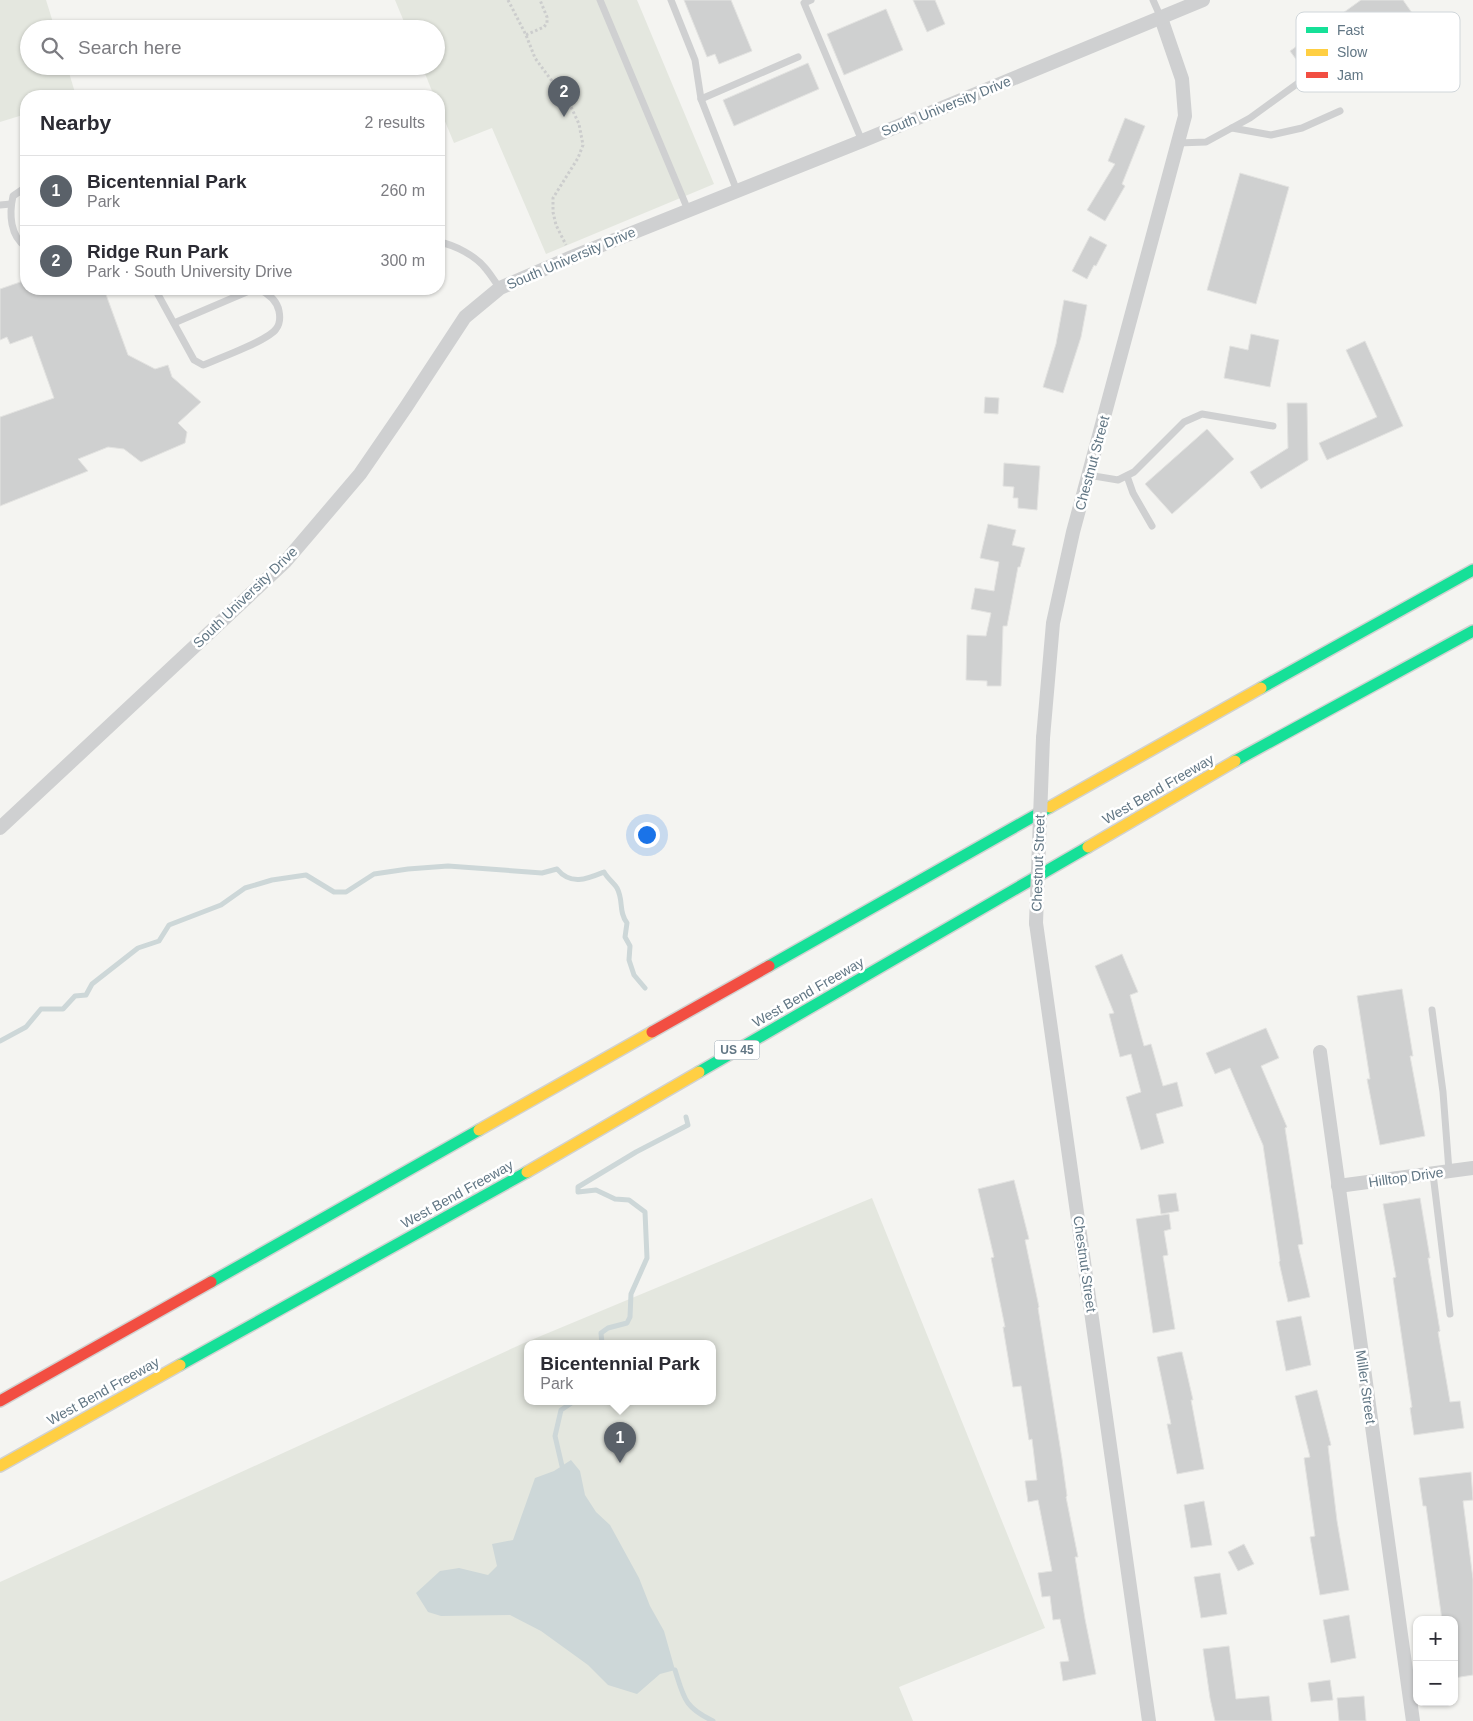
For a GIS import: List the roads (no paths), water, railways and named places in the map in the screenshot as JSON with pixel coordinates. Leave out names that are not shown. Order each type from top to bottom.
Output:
[{"type":"highway","points":[[0,1401],[1285,674],[1473,570]]},
{"type":"highway","name":"West Bend Freeway","points":[[0,1466],[513,1180],[1261,746],[1473,631]]},
{"type":"street","name":"South University Drive","points":[[0,828],[285,562],[360,474],[464,317],[500,288],[572,256],[862,140],[1203,0]]},
{"type":"street","name":"Chestnut Street","points":[[1149,1721],[1036,922],[1043,738],[1053,623],[1073,532],[1185,116],[1182,79],[1161,18]]},
{"type":"street","name":"Miller Street","points":[[1320,1052],[1413,1721]]},
{"type":"street","name":"Hilltop Drive","points":[[1338,1186],[1473,1168]]},
{"type":"lane","points":[[600,0],[688,210]]},
{"type":"lane","points":[[671,0],[695,60],[701,100],[737,190]]},
{"type":"lane","points":[[811,0],[804,3],[862,140]]},
{"type":"lane","points":[[1153,0],[1161,18]]},
{"type":"lane","points":[[701,100],[798,58]]},
{"type":"lane","points":[[1178,143],[1206,142],[1250,118],[1296,84]]},
{"type":"lane","points":[[1231,128],[1272,135],[1302,128],[1340,111]]},
{"type":"lane","points":[[20,191],[13,196],[10,210],[12,224],[20,243]]},
{"type":"lane","points":[[0,205],[11,204]]},
{"type":"lane","points":[[445,243],[468,254],[485,267],[500,288]]},
{"type":"lane","points":[[158,295],[194,360],[204,365],[267,337],[276,330],[280,316],[278,305],[270,295]]},
{"type":"lane","points":[[174,322],[239,295]]},
{"type":"lane","points":[[1088,475],[1118,480],[1127,476],[1134,472],[1184,422],[1202,414],[1274,426]]},
{"type":"lane","points":[[1127,476],[1133,493],[1152,526]]},
{"type":"lane","points":[[1432,1010],[1443,1092],[1449,1172]]},
{"type":"lane","points":[[1434,1174],[1450,1314]]},
{"type":"waterway","points":[[0,1041],[26,1027],[41,1009],[63,1009],[75,996],[86,995],[92,984],[138,948],[159,941],[169,925],[221,905],[245,888],[272,880],[306,875],[334,892],[346,892],[374,874],[408,869],[448,866],[542,873],[557,869],[568,878],[579,880],[604,872],[616,886],[619,893],[624,919],[627,923],[625,937],[630,946],[629,960],[634,975],[645,988]]},
{"type":"waterway","points":[[602,1340],[601,1333],[608,1328],[627,1323],[630,1317],[631,1294],[647,1258],[645,1212],[629,1200],[615,1199],[596,1190],[578,1192],[578,1187],[636,1152],[688,1125],[686,1117]]},
{"type":"waterway","points":[[562,1466],[555,1436],[561,1410],[568,1405]]},
{"type":"waterway","points":[[675,1670],[686,1701],[696,1711],[713,1721]]},
{"type":"place","name":"Ridge Run Park","points":[[564,117]]},
{"type":"place","name":"Bicentennial Park","points":[[620,1463]]}]
